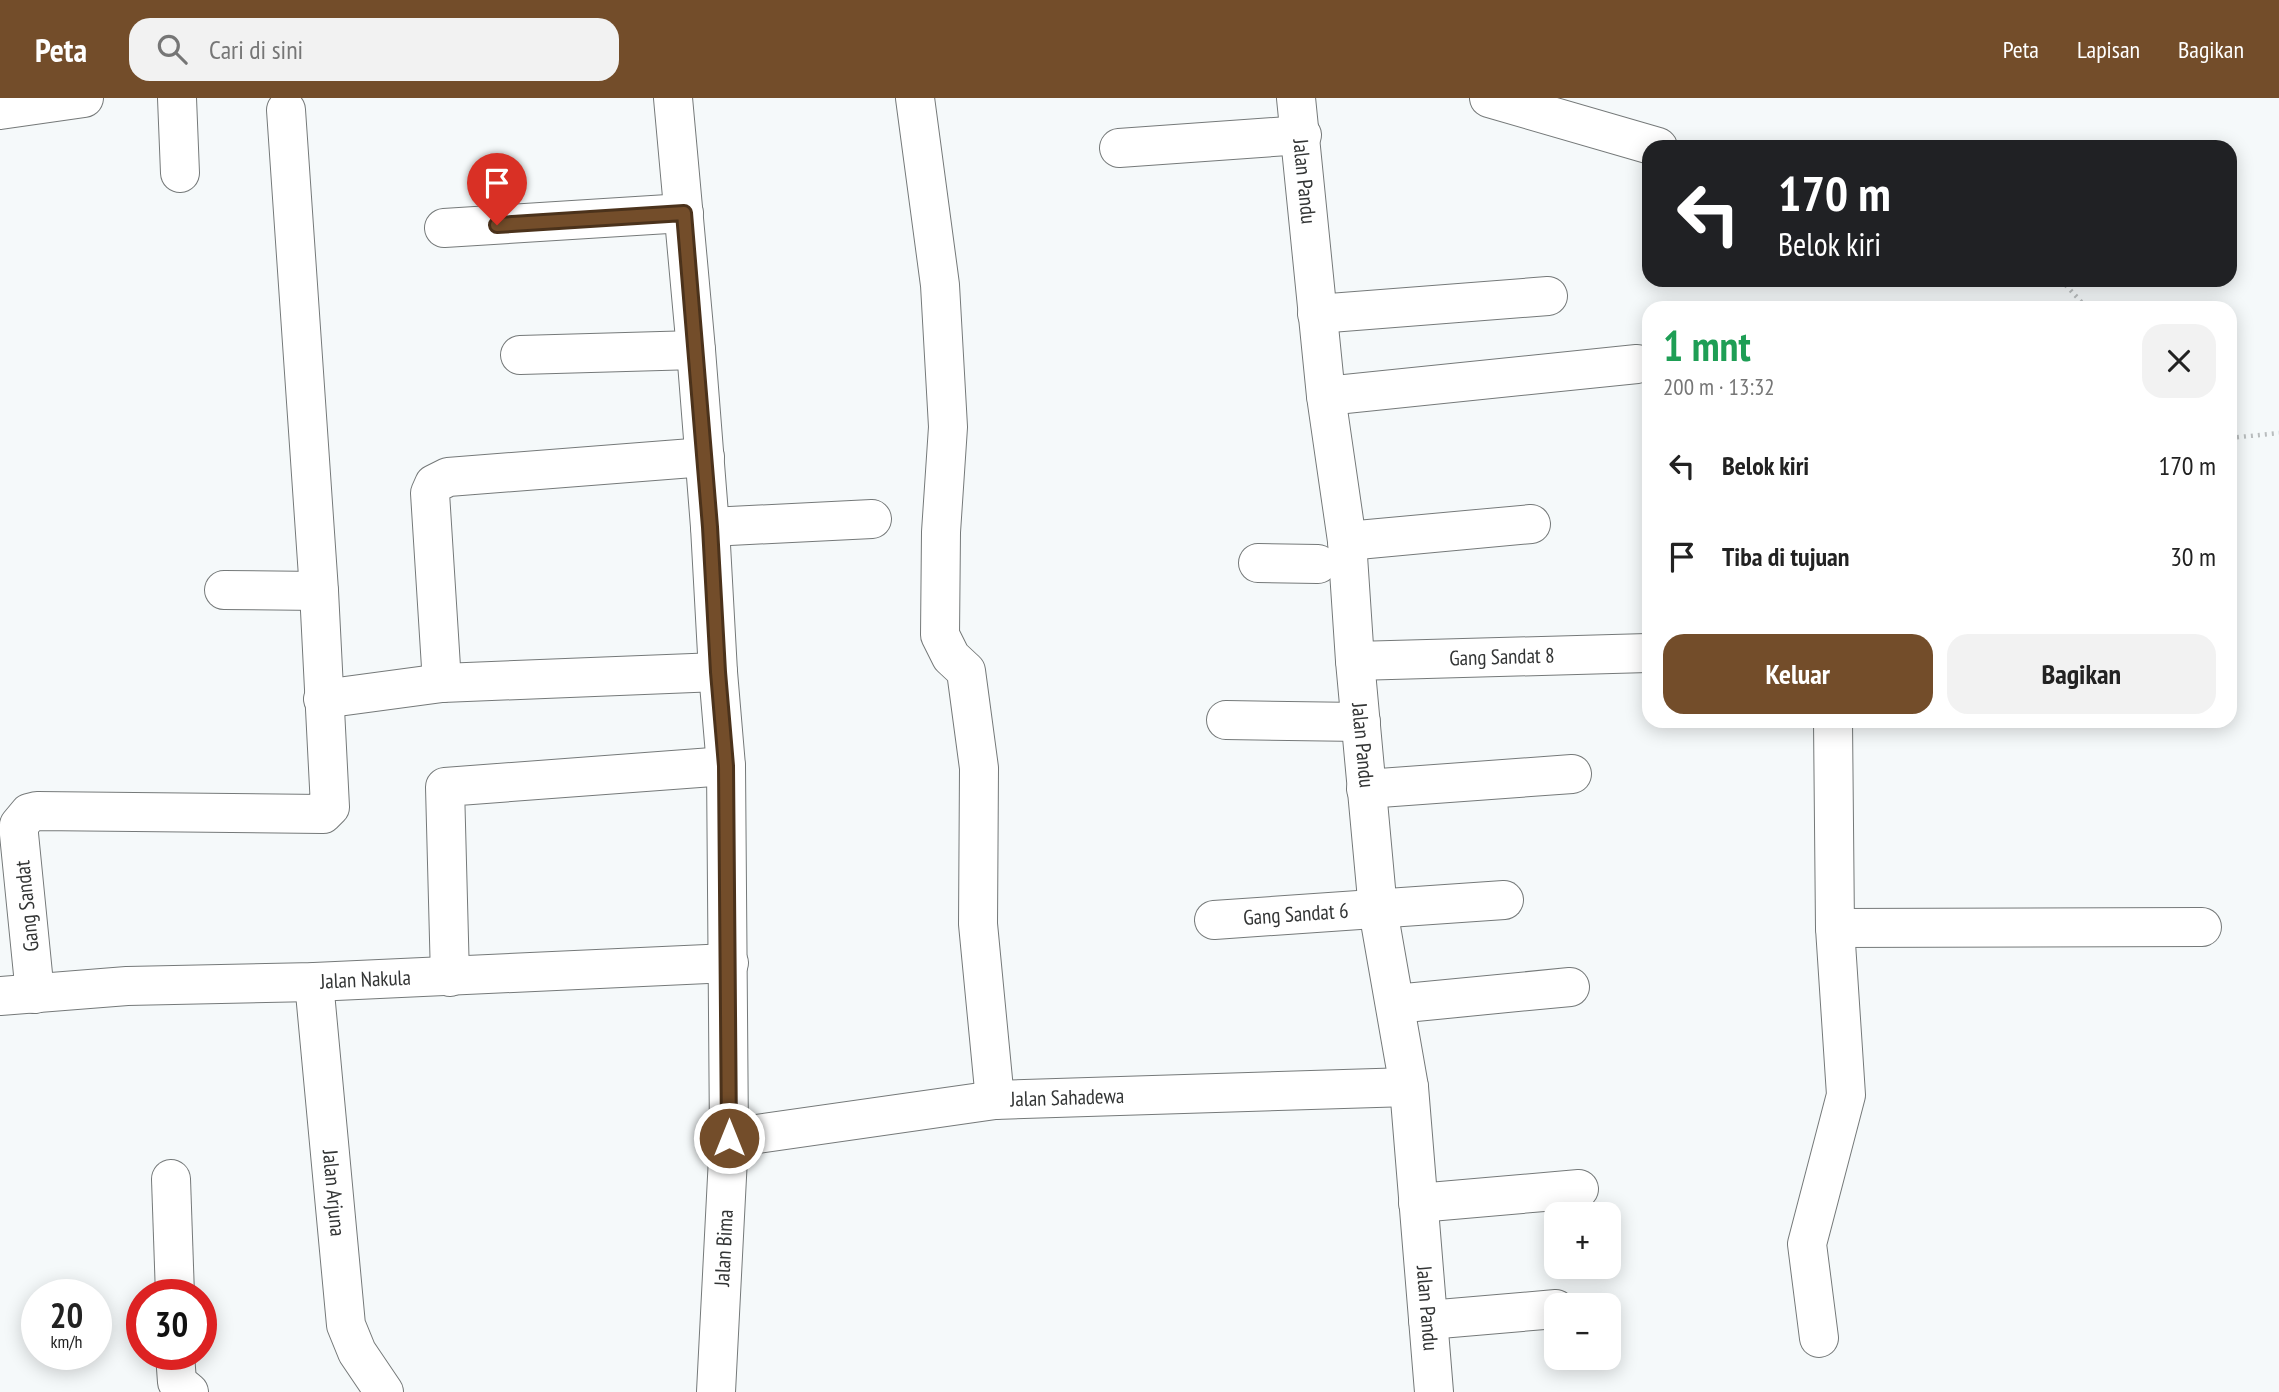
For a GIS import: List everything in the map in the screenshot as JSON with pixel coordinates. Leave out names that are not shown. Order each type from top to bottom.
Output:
[{"type":"street","points":[[0,110],[84,98]]},
{"type":"street","points":[[177,98],[180,173]]},
{"type":"street","name":"Jalan Bima","points":[[673,98],[705,457],[726,766],[729,1138],[716,1392]]},
{"type":"street","points":[[915,98],[940,285],[947,427],[940,635],[951,657],[966,671],[979,768],[978,924],[995,1100]]},
{"type":"street","name":"Jalan Pandu","points":[[1296,98],[1302,135],[1326,396],[1347,541],[1355,662],[1378,910],[1409,1087],[1434,1392]]},
{"type":"street","points":[[1489,98],[1642,142]]},
{"type":"street","points":[[286,110],[319,591],[323,699],[442,683],[718,672]]},
{"type":"street","points":[[1119,148],[1302,135]]},
{"type":"street","points":[[443,228],[684,213]]},
{"type":"street","points":[[1317,314],[1548,296]]},
{"type":"street","points":[[520,355],[696,350]]},
{"type":"street","points":[[1326,396],[1637,365]]},
{"type":"street","points":[[442,683],[430,493],[434,484],[448,477],[705,457]]},
{"type":"street","points":[[710,527],[872,519]]},
{"type":"street","points":[[1347,541],[1531,524]]},
{"type":"street","points":[[1258,564],[1318,564]]},
{"type":"street","points":[[224,590],[319,591]]},
{"type":"street","name":"Gang Sandat 8","points":[[1355,662],[1642,653]]},
{"type":"street","name":"Gang Sandat","points":[[18,995],[19,834],[22,818],[37,811],[323,814],[328,811],[331,800],[323,699]]},
{"type":"street","points":[[1226,720],[1361,722]]},
{"type":"street","points":[[1819,1338],[1807,1244],[1846,1095],[1835,928],[1833,728]]},
{"type":"street","points":[[450,977],[445,787],[726,766]]},
{"type":"street","points":[[1366,789],[1572,774]]},
{"type":"street","name":"Gang Sandat 6","points":[[1214,920],[1504,900]]},
{"type":"street","points":[[1835,928],[2202,927]]},
{"type":"street","name":"Jalan Nakula","points":[[18,995],[127,986],[450,977],[729,963]]},
{"type":"street","name":"Jalan Arjuna","points":[[314,982],[346,1325],[357,1352],[382,1392]]},
{"type":"street","points":[[1395,1004],[1570,987]]},
{"type":"street","name":"Jalan Sahadewa","points":[[729,1138],[995,1100],[1409,1087]]},
{"type":"street","points":[[171,1180],[174,1279]]},
{"type":"street","points":[[1418,1203],[1580,1189]]},
{"type":"street","points":[[1428,1320],[1544,1310]]},
{"type":"street","points":[[176,1370],[177,1382],[189,1392]]},
{"type":"path","points":[[2068,287],[2080,301]]},
{"type":"path","points":[[2237,437],[2279,433]]},
{"type":"route","points":[[497,225],[684,213],[710,527],[726,766],[729,1138]]}]
